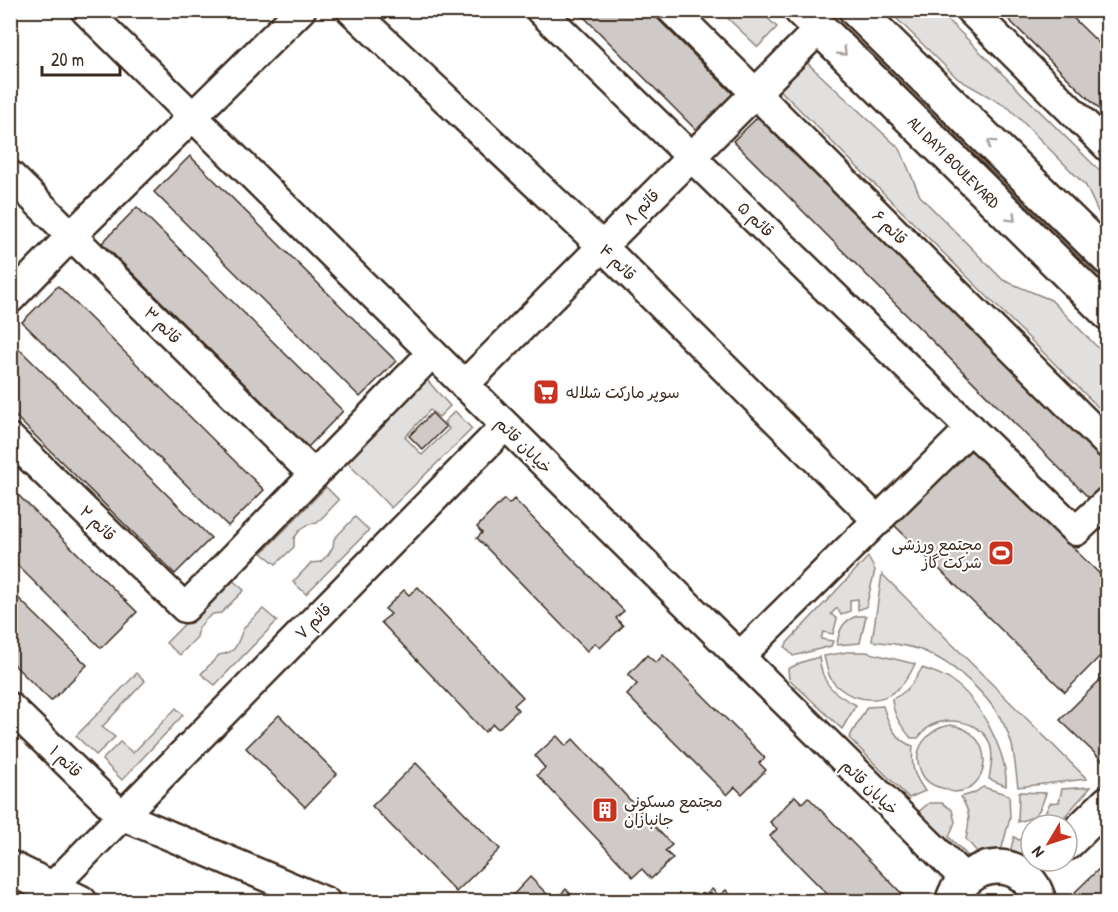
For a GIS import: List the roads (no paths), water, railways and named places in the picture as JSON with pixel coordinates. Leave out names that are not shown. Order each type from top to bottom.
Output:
[{"type":"main road","points":[[856,10],[1107,258]]},
{"type":"main road","name":"ALI DAYI BOULEVARD","points":[[810,20],[1107,313]]},
{"type":"main road","points":[[1079,831],[1107,803]]},
{"type":"main road","points":[[958,890],[976,870],[990,867],[1004,867],[1039,881]]},
{"type":"main road","points":[[10,868],[66,894]]},
{"type":"street","name":"خیابان قائم","points":[[85,10],[739,657],[958,890]]},
{"type":"street","points":[[10,299],[301,10]]},
{"type":"street","name":"قائم ۴","points":[[351,10],[602,246],[878,521]]},
{"type":"street","name":"قائم ۵","points":[[540,10],[1076,531],[1107,501]]},
{"type":"street","name":"قائم ۶","points":[[672,10],[1107,444]]},
{"type":"street","points":[[970,10],[1107,147]]},
{"type":"street","name":"قائم ۸","points":[[464,385],[756,92],[810,20]]},
{"type":"street","name":"قائم ۳","points":[[10,175],[314,475]]},
{"type":"street","points":[[314,475],[432,353]]},
{"type":"street","name":"قائم ۷","points":[[66,894],[121,815],[506,426]]},
{"type":"street","points":[[739,657],[971,428]]},
{"type":"street","name":"قائم ۲","points":[[10,438],[185,608],[314,475]]},
{"type":"street","name":"قائم ۱","points":[[10,707],[121,815]]},
{"type":"street","points":[[121,815],[326,902]]},
{"type":"place","name":"سوپر مارکت شلاله","points":[[546,392]]},
{"type":"place","name":"مجتمع ورزشی شرکت گاز","points":[[1001,553]]},
{"type":"place","name":"مجتمع مسکونی جانبازان","points":[[605,810]]}]
